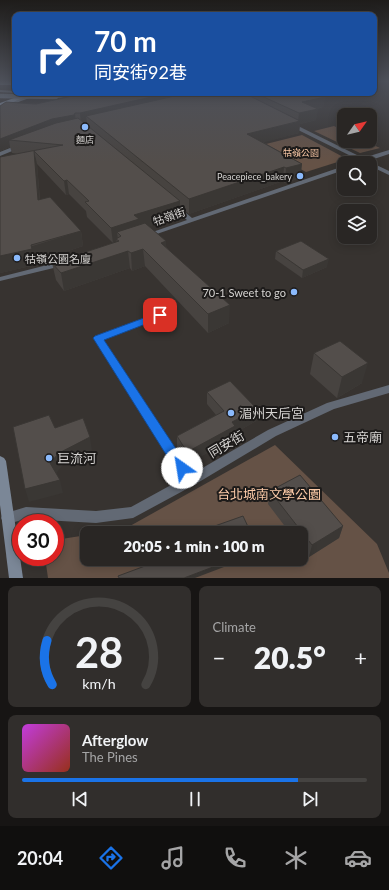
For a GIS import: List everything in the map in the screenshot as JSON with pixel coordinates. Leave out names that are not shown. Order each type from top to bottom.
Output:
[{"type":"main road","points":[[0,461],[16,578]]},
{"type":"street","points":[[284,121],[352,156]]},
{"type":"street","points":[[0,154],[24,145]]},
{"type":"street","points":[[377,158],[389,152]]},
{"type":"street","points":[[377,168],[389,173]]},
{"type":"street","name":"牯嶺街","points":[[137,239],[337,170]]},
{"type":"street","points":[[168,200],[191,220]]},
{"type":"street","points":[[0,279],[73,260]]},
{"type":"street","points":[[160,315],[98,338],[190,481]]},
{"type":"street","name":"同安街","points":[[7,518],[26,513],[96,517],[133,512],[190,481],[272,433],[331,406],[389,389]]},
{"type":"green space","points":[[334,126],[337,128],[337,142],[314,131]]},
{"type":"green space","name":"牯嶺公園","points":[[302,135],[341,156],[337,156],[337,162],[306,172],[258,146]]},
{"type":"green space","points":[[377,147],[380,148],[360,153],[350,148],[377,148]]},
{"type":"green space","name":"台北城南文學公園","points":[[275,445],[377,544],[389,573],[389,578],[48,578],[46,566],[64,566],[64,539],[80,536],[80,566],[308,566],[308,526],[130,526]]},
{"type":"building","points":[[0,108],[102,108],[52,119],[0,139]]},
{"type":"building","points":[[122,108],[274,108],[300,121],[247,134],[302,164],[286,168],[284,167],[189,199],[86,116]]},
{"type":"building","points":[[288,108],[318,109],[299,113]]},
{"type":"building","points":[[78,118],[180,201],[134,215],[139,219],[111,228],[85,202],[89,201],[67,180],[64,181],[34,151],[38,200],[50,197],[81,231],[31,245],[32,249],[0,256],[0,157],[63,145],[9,140],[56,123]]},
{"type":"building","points":[[145,223],[166,241],[161,243],[230,305],[208,314],[143,249],[131,253],[128,251],[61,273],[52,263],[119,241],[116,239],[121,236],[117,232]]},
{"type":"building","points":[[301,241],[329,259],[303,270],[276,251]]},
{"type":"building","points":[[340,341],[368,363],[342,377],[314,353]]},
{"type":"building","points":[[230,381],[257,409],[232,422],[235,426],[187,452],[177,436],[224,411],[207,392]]},
{"type":"building","name":"巨流河","points":[[49,415],[55,428],[83,418],[90,437],[59,453],[50,463],[60,480],[25,489],[13,427]]},
{"type":"building","points":[[300,475],[343,526],[312,545],[308,540],[308,526],[297,526],[270,491]]},
{"type":"building","points":[[243,516],[248,526],[215,526]]},
{"type":"building","points":[[145,566],[216,566],[184,578],[119,578],[118,576]]},
{"type":"place","name":"麵店","points":[[85,127]]},
{"type":"place","name":"Peacepiece_bakery","points":[[300,176]]},
{"type":"place","name":"牯嶺公園名廈","points":[[17,258]]},
{"type":"place","name":"70-1 Sweet to go","points":[[294,292]]},
{"type":"place","name":"湄州天后宮","points":[[231,413]]},
{"type":"place","name":"五帝廟","points":[[335,437]]},
{"type":"place","name":"巨流河","points":[[49,458]]},
{"type":"route","points":[[160,315],[98,338],[182,468]]}]
